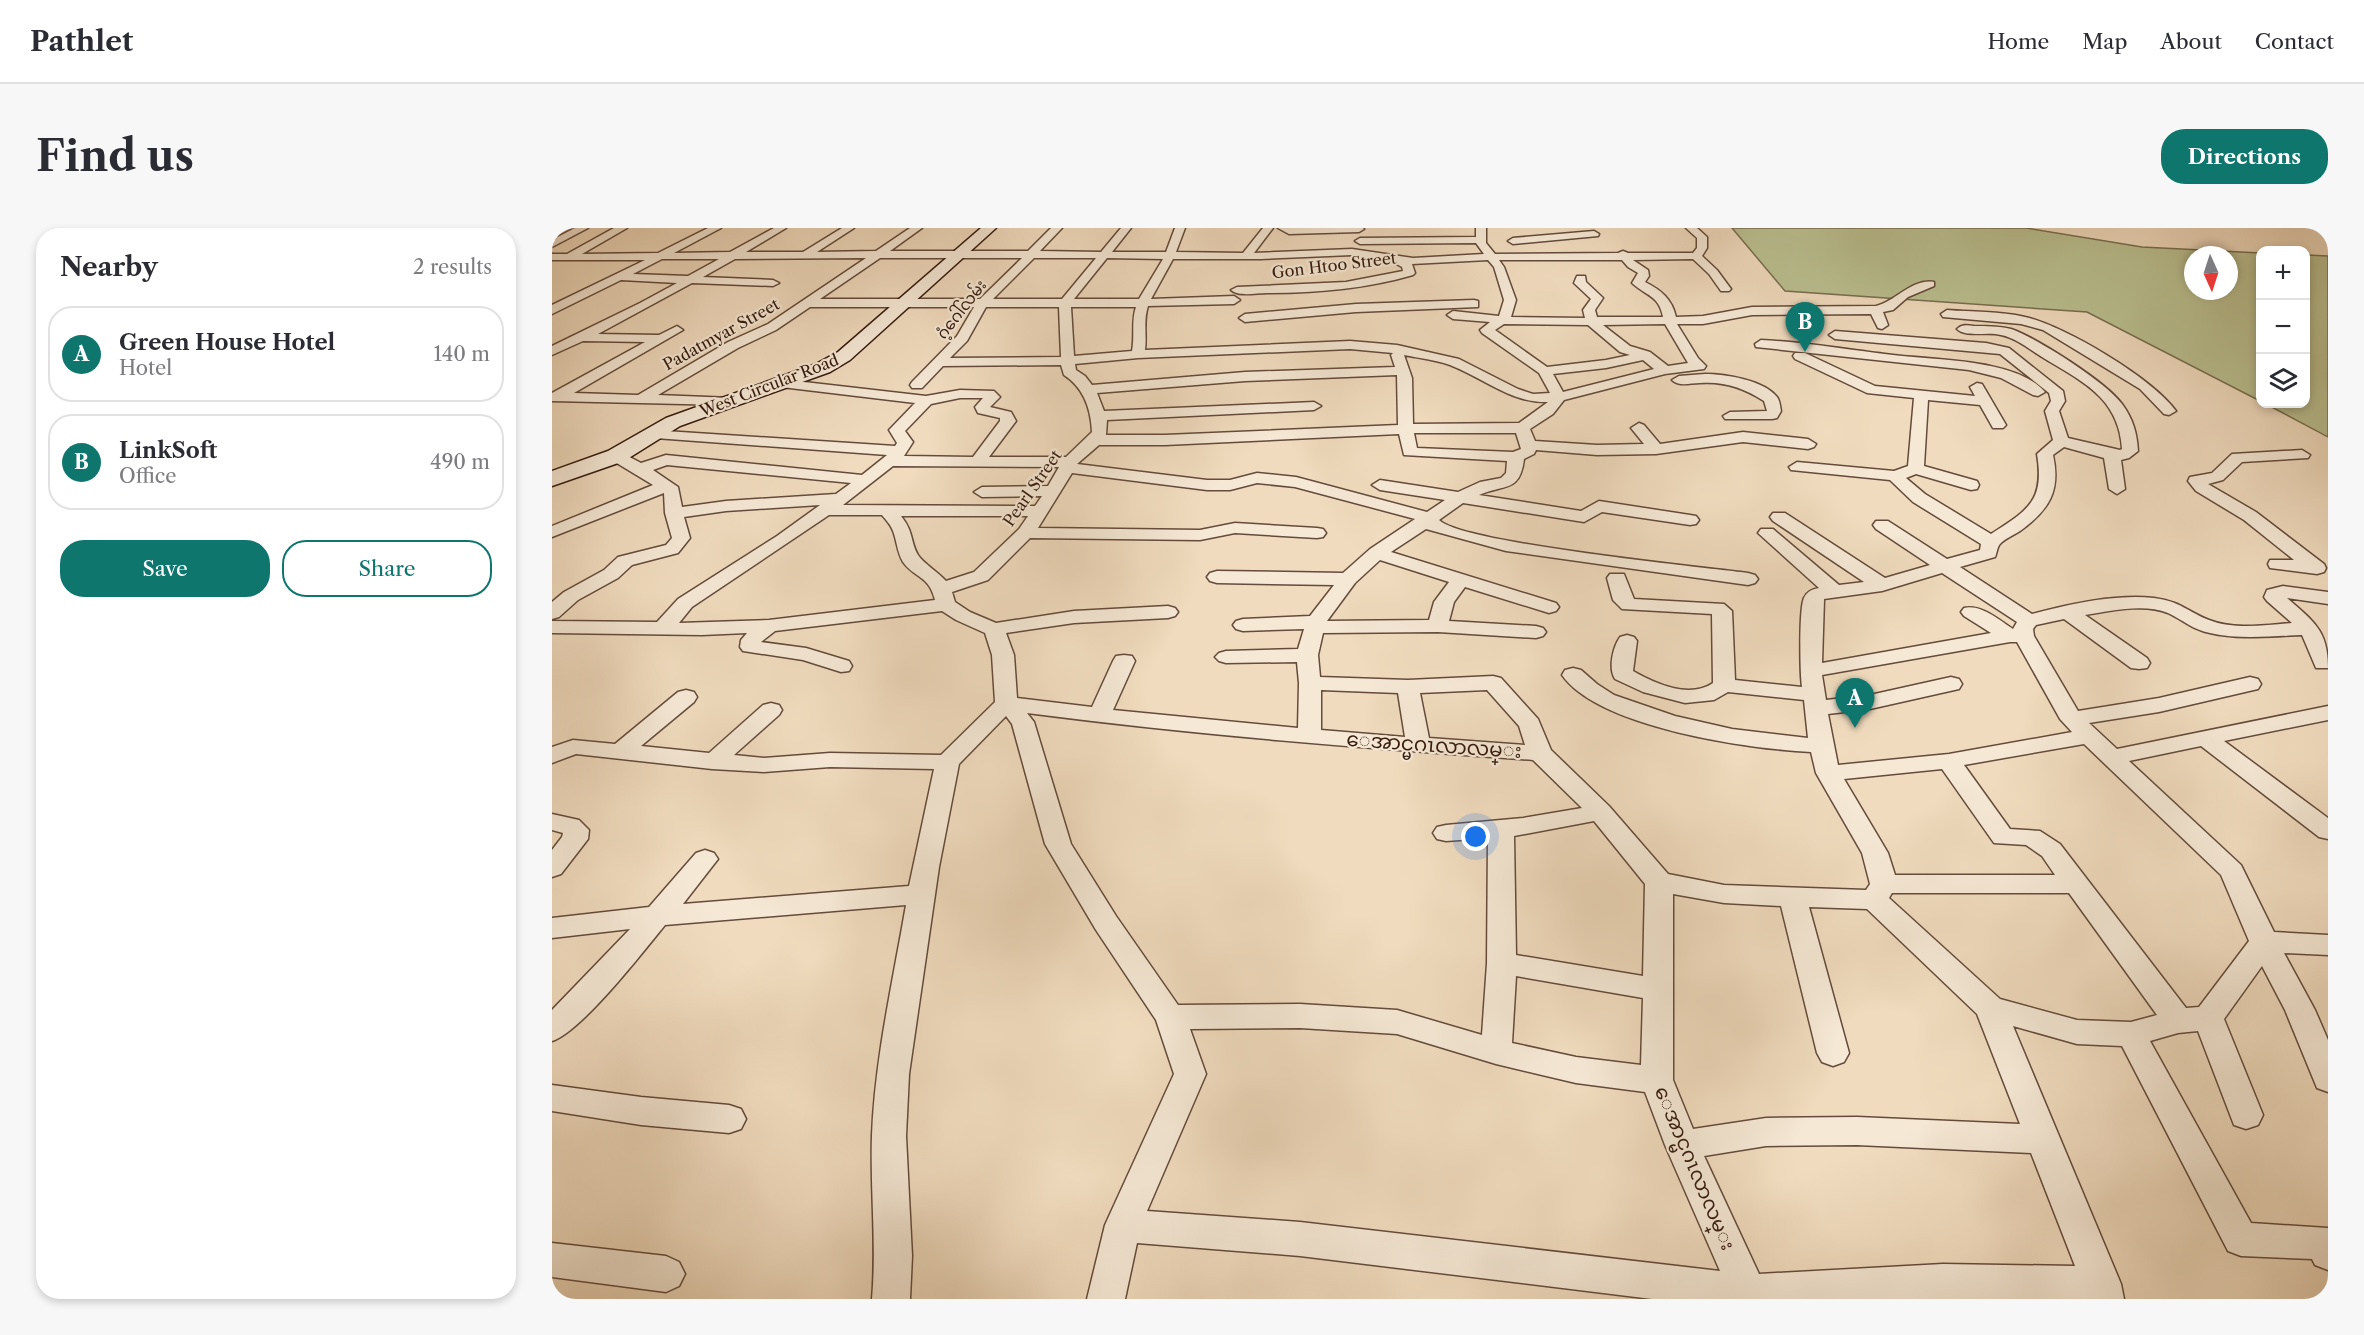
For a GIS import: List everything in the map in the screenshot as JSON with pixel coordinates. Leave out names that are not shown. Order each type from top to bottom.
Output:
[{"type":"street","points":[[552,244],[583,228]]},
{"type":"street","points":[[552,265],[622,228]]},
{"type":"street","points":[[552,310],[716,228]]},
{"type":"street","points":[[552,351],[692,279],[781,228]]},
{"type":"street","points":[[780,269],[849,228]]},
{"type":"street","name":"Padatmyar Street","points":[[640,399],[734,345],[761,334],[917,228]]},
{"type":"street","name":"West Circular Road","points":[[552,479],[615,456],[673,422],[823,368],[844,357],[989,228]]},
{"type":"street","name":"ဂံ့ဂေါ်လမ်း","points":[[894,456],[905,442],[898,435],[897,430],[938,362],[962,338],[983,303],[1057,228]]},
{"type":"street","points":[[1095,440],[1100,432],[1099,416],[1088,390],[1080,379],[1069,372],[1065,339],[1065,303],[1126,228]]},
{"type":"street","points":[[1138,354],[1143,303],[1170,255],[1180,228]]},
{"type":"street","points":[[1249,253],[1268,228]]},
{"type":"street","points":[[1283,228],[1290,231],[1359,229]]},
{"type":"street","points":[[1691,228],[1702,237],[1702,248],[1696,256]]},
{"type":"street","points":[[1504,242],[1594,234]]},
{"type":"street","points":[[552,257],[1230,255],[1368,240],[1484,239],[1490,257],[1499,267],[1510,300],[1498,304],[1379,306],[1240,317]]},
{"type":"street","points":[[602,270],[653,245]]},
{"type":"street","points":[[1249,253],[1261,261],[1352,252],[1413,261],[1623,254],[1696,256],[1713,272],[1725,289]]},
{"type":"street","points":[[938,362],[1068,361],[1138,354],[1350,345],[1397,349],[1454,362],[1520,395],[1559,397],[1665,370],[1699,366],[1678,339],[1669,320],[1667,304],[1652,290],[1638,283],[1644,272],[1632,265],[1623,254]]},
{"type":"street","points":[[1230,255],[1240,317],[1256,349],[1267,391]]},
{"type":"street","name":"Gon Htoo Street","points":[[1235,295],[1358,283],[1409,273],[1407,265],[1392,258]]},
{"type":"street","points":[[621,277],[773,283]]},
{"type":"street","points":[[1581,279],[1580,283],[1597,298],[1589,310],[1592,322],[1625,349],[1645,355],[1665,370]]},
{"type":"street","points":[[1453,315],[1521,322],[1592,322],[1714,320],[1752,311],[1876,310],[1889,307],[1904,295],[1930,284]]},
{"type":"street","points":[[807,303],[1143,303],[1235,295]]},
{"type":"street","points":[[1498,304],[1504,320]]},
{"type":"street","points":[[2061,441],[2112,455],[2130,451],[2131,437],[2122,414],[2104,391],[2007,332],[1994,327],[1945,317],[1949,308],[2022,320],[2047,327],[2145,386],[2169,411]]},
{"type":"street","points":[[1876,310],[1887,324],[1885,339]]},
{"type":"street","points":[[1504,320],[1486,330],[1544,371],[1559,397]]},
{"type":"street","points":[[1939,327],[2007,332]]},
{"type":"street","points":[[554,398],[677,330]]},
{"type":"street","points":[[1835,334],[1986,347],[2004,351],[2056,391],[2058,401],[2052,411]]},
{"type":"street","points":[[582,337],[662,339]]},
{"type":"street","points":[[1761,344],[1794,345],[1968,366],[2026,382],[2043,395],[2052,411],[2061,441]]},
{"type":"street","points":[[1350,345],[1351,372]]},
{"type":"street","points":[[1397,349],[1405,378],[1406,429],[1410,452],[1656,449],[1743,437],[1808,444]]},
{"type":"street","points":[[1544,371],[1606,364],[1645,355]]},
{"type":"street","points":[[1800,356],[1872,390],[1984,401]]},
{"type":"street","points":[[1968,366],[1984,401],[1998,424]]},
{"type":"street","points":[[1099,416],[1267,391],[1351,372],[1402,371]]},
{"type":"street","points":[[1599,388],[1711,377],[1743,383],[1771,399],[1774,411],[1772,415],[1730,416]]},
{"type":"street","points":[[1088,390],[1179,380],[1267,391],[1314,406]]},
{"type":"street","points":[[778,383],[921,393],[989,394],[993,397],[982,407],[982,410],[1006,415],[1008,421],[977,462]]},
{"type":"street","points":[[1315,389],[1316,434]]},
{"type":"street","points":[[1916,469],[1921,396]]},
{"type":"street","points":[[1095,440],[1316,434],[1406,429],[1522,428],[1542,417],[1553,407],[1559,397]]},
{"type":"street","points":[[554,398],[727,401]]},
{"type":"street","points":[[1309,737],[1310,683],[1307,655],[1315,625],[1348,579],[1377,553],[1461,497],[1486,486],[1506,482],[1514,474],[1523,451],[1522,428]]},
{"type":"street","points":[[1639,428],[1656,449]]},
{"type":"street","points":[[655,433],[894,456],[1068,465],[1207,485],[1230,485],[1257,478],[1276,479],[1430,518]]},
{"type":"street","name":"Pearl Street","points":[[552,627],[702,629],[770,626],[944,597],[981,576],[1025,533],[1054,491],[1068,465],[1095,440]]},
{"type":"street","points":[[1123,1225],[1300,1239],[1750,1296],[1943,1282],[2104,1291],[1990,1008],[1879,892],[1875,853],[1828,773],[1821,746],[1811,671],[1814,599],[1818,594],[1882,585],[1988,554],[1991,542],[2026,519],[2040,504],[2049,478],[2045,454],[2061,441]]},
{"type":"street","points":[[2112,455],[2117,489]]},
{"type":"street","points":[[2302,455],[2238,457],[2217,477],[2196,481],[2250,516],[2322,568]]},
{"type":"street","points":[[552,613],[571,596],[611,574],[626,561],[672,549],[681,538],[674,513],[672,491],[615,456]]},
{"type":"street","points":[[663,628],[685,603],[783,540],[866,480],[894,456]]},
{"type":"street","points":[[639,469],[666,460],[866,480]]},
{"type":"street","points":[[1797,467],[1895,476],[1916,469],[1971,484]]},
{"type":"street","points":[[1895,476],[1919,498],[1991,542]]},
{"type":"street","points":[[1380,485],[1584,517],[1599,506],[1690,520]]},
{"type":"street","points":[[552,532],[666,486]]},
{"type":"street","points":[[982,492],[1054,491]]},
{"type":"street","points":[[674,513],[726,506],[840,499]]},
{"type":"street","points":[[824,510],[1039,511]]},
{"type":"street","points":[[888,511],[902,529],[906,549],[912,561],[929,573],[944,597],[963,616],[994,629],[1074,617],[1168,612]]},
{"type":"street","points":[[1779,517],[1882,585]]},
{"type":"street","points":[[1430,518],[1430,524],[1444,530],[1506,546],[1748,579]]},
{"type":"street","points":[[1882,525],[1949,567],[2021,631],[2080,727],[2232,871],[2264,942],[2300,1010],[2328,1079]]},
{"type":"street","points":[[1025,533],[1200,535],[1235,528],[1317,533]]},
{"type":"street","points":[[1767,533],[1834,591]]},
{"type":"street","points":[[1713,551],[1714,573]]},
{"type":"street","points":[[1377,553],[1550,607]]},
{"type":"street","points":[[2277,564],[2322,568]]},
{"type":"street","points":[[1217,577],[1348,579]]},
{"type":"street","points":[[1617,578],[1623,600],[1629,605],[1716,608],[1722,611],[1724,685]]},
{"type":"street","points":[[1438,626],[1444,602],[1462,579]]},
{"type":"street","points":[[2324,663],[2310,629],[2274,597],[2274,594],[2283,592],[2328,598]]},
{"type":"street","points":[[1811,671],[2021,631],[2067,610],[2143,604],[2167,606],[2182,611],[2200,624],[2224,630],[2310,629]]},
{"type":"street","points":[[2067,610],[2139,663]]},
{"type":"street","points":[[1971,612],[2021,631]]},
{"type":"street","points":[[1243,625],[1438,626],[1536,632]]},
{"type":"street","points":[[770,626],[752,640],[750,647],[806,654],[841,666]]},
{"type":"street","points":[[994,629],[1003,655],[1005,703],[1023,722],[1058,844],[1106,923],[1170,1017],[1190,1074],[1123,1225],[1106,1299]]},
{"type":"street","points":[[1626,641],[1622,665],[1623,674],[1675,695],[1692,698],[1707,696],[1724,685],[1816,701],[1870,702],[1951,684]]},
{"type":"street","points":[[1226,657],[1307,655]]},
{"type":"street","points":[[1099,716],[1124,661]]},
{"type":"street","points":[[1573,675],[1584,687],[1606,701],[1668,722],[1713,734],[1770,744],[1821,746]]},
{"type":"street","points":[[1310,683],[1408,687],[1493,683],[1530,724],[1540,753]]},
{"type":"street","points":[[1828,773],[1949,761],[2159,705],[2250,684]]},
{"type":"street","points":[[1408,687],[1418,744]]},
{"type":"street","points":[[620,752],[686,697]]},
{"type":"street","points":[[891,1299],[894,1256],[889,1136],[893,1074],[922,894],[947,762],[1005,703]]},
{"type":"street","name":"ေအာင္မဂၤလာလမ္း","points":[[1005,703],[1099,716],[1309,737],[1540,753],[1600,812],[1659,882],[1656,989],[1657,1080],[1682,1145],[1750,1296]]},
{"type":"street","points":[[712,762],[771,710]]},
{"type":"street","points":[[2113,757],[2206,739],[2226,732],[2328,714]]},
{"type":"street","points":[[2206,739],[2328,831]]},
{"type":"street","points":[[552,756],[573,747],[712,762],[764,765],[830,760],[947,762]]},
{"type":"street","points":[[1949,761],[2002,837],[2031,837],[2047,846],[2075,884],[2193,1019],[2246,1115]]},
{"type":"street","points":[[1446,833],[1501,830],[1563,822],[1600,812]]},
{"type":"street","points":[[552,822],[570,826],[576,830],[575,838],[552,868]]},
{"type":"street","points":[[1496,1052],[1502,963],[1501,830]]},
{"type":"street","points":[[552,1029],[657,916],[705,859]]},
{"type":"street","points":[[1659,882],[1724,894],[1792,896],[2075,884]]},
{"type":"street","points":[[552,928],[657,916],[922,894]]},
{"type":"street","points":[[1792,896],[1833,1053]]},
{"type":"street","points":[[2264,942],[2328,945]]},
{"type":"street","points":[[1990,1008],[2077,1032],[2131,1034],[2193,1019],[2264,942]]},
{"type":"street","points":[[1502,963],[1656,989]]},
{"type":"street","points":[[1170,1017],[1300,1016],[1397,1022],[1496,1052],[1576,1070],[1657,1080]]},
{"type":"street","points":[[2131,1034],[2241,1239],[2327,1246]]},
{"type":"street","points":[[552,1098],[641,1111],[729,1119]]},
{"type":"street","points":[[1682,1145],[1766,1132],[1857,1131],[2044,1139]]},
{"type":"street","points":[[552,1260],[666,1274]]},
{"type":"green space","points":[[1732,228],[2026,228],[2142,247],[2184,249],[2184,300],[2238,300],[2238,252],[2256,253],[2256,399],[2087,312],[1785,291]]},
{"type":"green space","points":[[2310,255],[2328,256],[2328,437],[2274,408],[2310,408]]},
{"type":"place","name":"LinkSoft","points":[[1805,352]]},
{"type":"place","name":"Green House Hotel","points":[[1855,728]]}]
